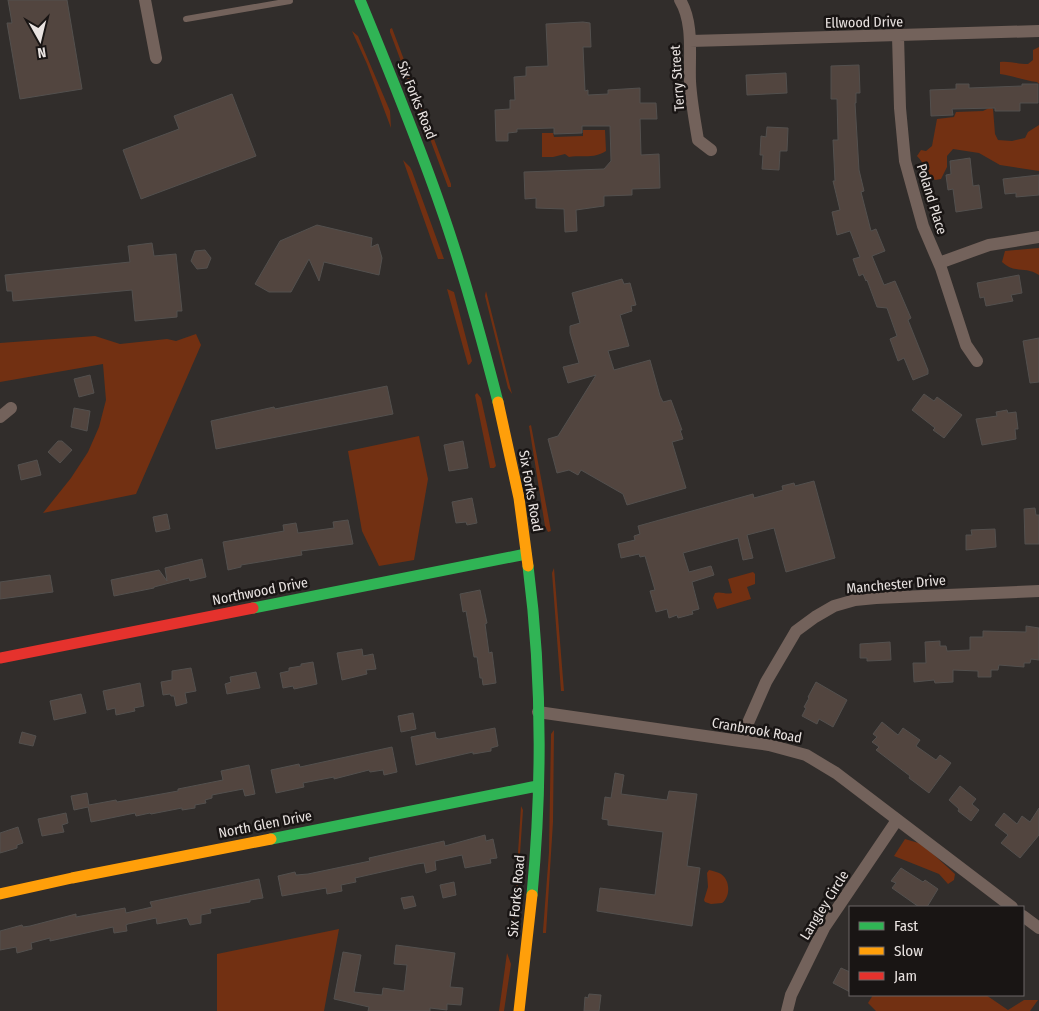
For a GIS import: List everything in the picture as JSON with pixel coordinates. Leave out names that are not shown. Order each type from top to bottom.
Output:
[{"type":"street","points":[[145,0],[156,58]]},
{"type":"street","name":"Six Forks Road","points":[[360,0],[424,160],[458,259],[501,413],[522,515],[535,638],[538,712],[536,835],[533,885],[518,1011]]},
{"type":"street","name":"Terry Street","points":[[680,0],[686,8],[690,41],[690,83],[698,140],[711,150]]},
{"type":"street","name":"Ellwood Drive","points":[[690,41],[1039,32]]},
{"type":"street","name":"Poland Place","points":[[898,36],[900,108],[905,161],[923,226],[939,263],[966,346],[977,361]]},
{"type":"street","points":[[939,263],[989,245],[1039,238]]},
{"type":"street","points":[[0,417],[11,408]]},
{"type":"street","name":"Northwood Drive","points":[[0,658],[526,554]]},
{"type":"street","name":"Manchester Drive","points":[[740,740],[766,682],[796,631],[815,616],[834,606],[856,600],[1039,590]]},
{"type":"street","name":"Cranbrook Road","points":[[538,712],[740,740],[806,754],[836,773],[1011,906]]},
{"type":"street","name":"North Glen Drive","points":[[0,894],[536,786]]},
{"type":"street","name":"Langley Circle","points":[[787,1011],[790,994],[824,928],[898,820]]},
{"type":"street","points":[[1024,917],[1039,928]]},
{"type":"lane","points":[[186,19],[290,1]]},
{"type":"shaded area","points":[[392,28],[451,187],[448,187],[390,32]]},
{"type":"shaded area","points":[[352,31],[358,36],[390,111],[391,128],[367,64]]},
{"type":"shaded area","points":[[1039,47],[1039,84],[1000,74],[1000,62],[1028,64],[1033,60],[1033,50]]},
{"type":"shaded area","points":[[991,107],[993,109],[995,134],[998,140],[1012,141],[1025,138],[1028,132],[1039,125],[1039,171],[1000,165],[979,153],[953,149],[947,156],[947,167],[941,179],[935,180],[917,156],[921,150],[926,151],[932,146],[937,119],[954,117],[956,112],[983,111]]},
{"type":"shaded area","points":[[583,130],[605,130],[606,151],[592,156],[569,157],[565,154],[542,157],[542,133],[553,133],[554,137],[583,136]]},
{"type":"shaded area","points":[[403,160],[412,171],[444,259],[438,259]]},
{"type":"shaded area","points":[[1039,248],[1039,275],[1034,272],[1011,268],[1002,262],[1005,251]]},
{"type":"shaded area","points":[[447,289],[454,292],[472,361],[468,365]]},
{"type":"shaded area","points":[[486,291],[512,394],[508,388],[485,296]]},
{"type":"shaded area","points":[[196,334],[201,345],[136,494],[43,513],[71,478],[88,452],[99,427],[106,400],[103,364],[0,382],[0,343],[95,336],[120,344],[167,339],[176,341]]},
{"type":"shaded area","points":[[477,393],[481,398],[496,466],[494,468],[490,468],[475,395]]},
{"type":"shaded area","points":[[531,425],[551,531],[548,532],[545,526],[529,426]]},
{"type":"shaded area","points":[[419,436],[428,479],[414,560],[379,566],[362,531],[348,451]]},
{"type":"shaded area","points":[[554,568],[564,691],[561,691],[552,573]]},
{"type":"shaded area","points":[[753,572],[755,574],[755,584],[747,587],[751,599],[717,609],[713,598],[715,593],[732,593],[728,579]]},
{"type":"shaded area","points":[[554,730],[553,822],[546,933],[543,933],[549,852],[551,734]]},
{"type":"shaded area","points":[[521,806],[523,810],[516,912],[511,924],[515,900]]},
{"type":"shaded area","points":[[905,839],[922,844],[955,874],[954,880],[948,884],[939,874],[894,856]]},
{"type":"shaded area","points":[[709,870],[721,874],[728,885],[727,897],[722,903],[711,904],[704,900],[708,887],[707,873]]},
{"type":"shaded area","points":[[339,929],[324,1011],[217,1011],[217,954]]},
{"type":"shaded area","points":[[507,953],[511,964],[504,1011],[499,1011]]},
{"type":"shaded area","points":[[872,996],[987,996],[1008,1010],[1024,1000],[1038,1000],[1030,1011],[876,1011],[868,1003]]},
{"type":"building","points":[[8,0],[67,0],[82,89],[20,99],[7,23],[12,23]]},
{"type":"building","points":[[590,23],[591,47],[583,47],[585,91],[588,90],[588,95],[608,94],[608,90],[640,88],[640,103],[656,103],[657,119],[640,119],[641,155],[659,154],[660,188],[632,189],[632,195],[604,196],[604,206],[576,210],[577,231],[565,232],[564,209],[536,208],[536,198],[525,199],[524,172],[604,169],[611,161],[610,126],[582,126],[582,133],[554,134],[554,128],[517,129],[517,132],[508,133],[508,141],[496,141],[495,110],[510,109],[510,100],[515,100],[514,77],[526,76],[526,67],[548,66],[546,24]]},
{"type":"building","points":[[859,65],[860,93],[856,93],[855,103],[859,170],[864,191],[861,192],[871,231],[876,229],[885,251],[872,256],[884,285],[895,281],[911,318],[908,320],[928,370],[928,374],[913,380],[904,358],[898,361],[890,339],[897,336],[887,308],[877,307],[867,280],[863,274],[859,276],[853,259],[860,257],[850,231],[837,235],[832,212],[840,210],[833,181],[835,181],[833,140],[838,140],[837,99],[831,99],[831,66]]},
{"type":"building","points":[[786,73],[787,93],[747,95],[746,75]]},
{"type":"building","points":[[956,84],[969,84],[969,88],[1038,84],[1038,103],[1020,103],[1020,111],[995,111],[995,108],[952,109],[953,115],[931,116],[930,90],[956,89]]},
{"type":"building","points":[[232,94],[256,156],[141,199],[123,150],[179,129],[174,116]]},
{"type":"building","points":[[767,127],[788,128],[787,151],[780,151],[779,170],[762,169],[763,155],[760,155],[761,136],[766,137]]},
{"type":"building","points":[[970,158],[973,186],[979,185],[982,208],[956,212],[953,189],[948,190],[946,175],[951,174],[950,161]]},
{"type":"building","points":[[1039,175],[1039,195],[1016,197],[1016,193],[1005,194],[1003,179]]},
{"type":"building","points":[[317,225],[372,238],[371,247],[378,244],[382,258],[379,275],[324,262],[319,281],[309,259],[291,292],[269,292],[255,284],[280,241]]},
{"type":"building","points":[[152,243],[154,256],[176,254],[182,311],[177,311],[177,317],[135,321],[132,290],[13,301],[12,291],[7,291],[5,275],[130,262],[128,246]]},
{"type":"building","points":[[205,250],[211,258],[207,268],[197,269],[191,261],[195,251]]},
{"type":"building","points":[[1019,275],[1022,293],[1011,295],[1013,301],[986,306],[984,297],[980,298],[977,283]]},
{"type":"building","points":[[622,279],[624,284],[630,283],[636,305],[631,306],[632,311],[620,315],[629,346],[608,351],[614,370],[650,360],[660,396],[663,402],[671,400],[682,430],[680,430],[683,439],[672,442],[686,488],[627,505],[623,494],[581,470],[578,475],[569,470],[557,473],[548,439],[558,436],[596,375],[568,383],[563,367],[579,363],[570,333],[570,326],[580,323],[572,293]]},
{"type":"building","points":[[1039,338],[1039,382],[1030,383],[1023,341]]},
{"type":"building","points":[[90,375],[94,393],[79,397],[74,379]]},
{"type":"building","points":[[387,386],[393,414],[216,449],[211,421]]},
{"type":"building","points":[[924,394],[934,401],[937,397],[962,415],[944,438],[933,430],[935,428],[912,410]]},
{"type":"building","points":[[74,408],[90,411],[87,431],[71,427]]},
{"type":"building","points":[[1007,410],[1008,413],[1016,412],[1018,429],[1015,429],[1016,439],[982,445],[976,419],[997,416],[996,412]]},
{"type":"building","points":[[58,441],[62,441],[72,450],[60,463],[48,452]]},
{"type":"building","points":[[463,441],[468,468],[449,471],[444,445]]},
{"type":"building","points":[[37,460],[41,475],[21,480],[18,465]]},
{"type":"building","points":[[814,481],[835,558],[786,572],[774,528],[747,535],[753,558],[743,560],[738,538],[683,553],[689,572],[711,566],[714,575],[692,582],[699,609],[692,611],[693,614],[678,618],[677,615],[669,618],[667,609],[656,612],[650,591],[655,590],[645,556],[640,557],[639,554],[621,558],[618,544],[635,540],[634,536],[640,534],[638,526],[753,494],[754,498],[783,490],[782,486],[794,483],[795,486]]},
{"type":"building","points":[[472,498],[477,523],[467,525],[466,522],[456,523],[452,502]]},
{"type":"building","points":[[1035,508],[1036,515],[1039,515],[1039,544],[1025,544],[1024,509]]},
{"type":"building","points":[[167,514],[170,529],[156,532],[153,517]]},
{"type":"building","points":[[348,520],[353,544],[301,551],[302,555],[241,565],[241,567],[228,570],[223,542],[284,531],[283,525],[296,523],[298,533],[334,528],[333,522]]},
{"type":"building","points":[[995,529],[996,547],[966,550],[966,535],[972,535],[971,530]]},
{"type":"building","points":[[202,559],[206,577],[190,581],[189,578],[154,588],[114,596],[111,580],[159,570],[167,581],[165,568]]},
{"type":"building","points":[[50,575],[53,592],[0,599],[0,582]]},
{"type":"building","points":[[480,590],[487,623],[485,624],[489,653],[492,652],[496,683],[483,685],[477,657],[474,657],[466,611],[463,612],[460,594]]},
{"type":"building","points":[[1026,626],[1039,628],[1039,660],[1031,659],[1030,663],[1024,663],[1024,667],[999,665],[998,670],[991,670],[991,677],[978,677],[978,671],[953,670],[953,682],[935,683],[934,680],[914,682],[913,663],[926,663],[925,642],[940,641],[940,646],[946,646],[947,651],[970,650],[970,637],[983,637],[983,631],[1026,632]]},
{"type":"building","points":[[890,642],[891,660],[867,661],[867,658],[860,658],[860,644]]},
{"type":"building","points":[[362,649],[363,656],[373,654],[376,669],[366,670],[367,674],[342,680],[337,653]]},
{"type":"building","points":[[313,662],[317,684],[294,689],[293,686],[283,688],[280,673],[289,671],[289,668],[301,666],[301,664]]},
{"type":"building","points":[[191,668],[196,691],[185,693],[187,703],[176,706],[174,696],[170,694],[163,695],[161,682],[172,680],[172,671]]},
{"type":"building","points":[[256,672],[260,688],[227,694],[225,684],[231,682],[230,677]]},
{"type":"building","points":[[816,682],[847,700],[833,727],[819,719],[817,724],[802,716],[808,697]]},
{"type":"building","points":[[140,683],[144,706],[134,708],[135,711],[116,715],[115,708],[107,710],[103,691]]},
{"type":"building","points":[[81,694],[86,713],[54,720],[50,701]]},
{"type":"building","points":[[413,713],[416,729],[401,732],[398,716]]},
{"type":"building","points":[[882,722],[898,735],[903,728],[920,740],[916,746],[936,760],[940,755],[951,763],[929,793],[876,750],[879,747],[872,742],[877,737],[873,734]]},
{"type":"building","points":[[495,728],[498,746],[491,748],[491,751],[473,754],[473,752],[416,765],[411,737],[435,732],[436,738],[439,739]]},
{"type":"building","points":[[22,732],[36,736],[33,746],[19,743]]},
{"type":"building","points":[[392,747],[397,772],[384,775],[383,770],[370,772],[369,770],[334,779],[334,777],[303,783],[304,787],[276,793],[271,770],[299,764],[300,767]]},
{"type":"building","points":[[249,765],[255,794],[245,796],[243,789],[212,795],[212,798],[205,800],[206,803],[195,805],[195,808],[182,810],[182,808],[136,816],[135,813],[91,822],[88,807],[74,810],[71,796],[87,793],[89,805],[116,800],[117,802],[178,791],[178,789],[223,780],[221,771]]},
{"type":"building","points":[[615,773],[624,775],[621,794],[667,800],[669,791],[697,794],[687,866],[700,868],[692,926],[597,911],[600,888],[655,895],[663,832],[608,825],[608,820],[602,819],[605,797],[611,798]]},
{"type":"building","points":[[960,786],[976,799],[972,804],[979,810],[971,821],[958,811],[959,809],[949,800]]},
{"type":"building","points":[[1039,808],[1039,835],[1020,858],[1001,843],[1008,835],[995,825],[1004,813],[1017,824],[1022,816],[1030,822]]},
{"type":"building","points":[[66,813],[68,823],[62,825],[64,832],[42,836],[38,819]]},
{"type":"building","points":[[18,827],[23,843],[17,845],[17,848],[0,853],[0,833]]},
{"type":"building","points":[[485,835],[486,841],[493,839],[497,858],[490,859],[491,863],[465,868],[462,855],[435,861],[436,870],[426,873],[424,863],[417,864],[355,878],[356,882],[341,885],[342,891],[327,894],[326,888],[282,896],[278,876],[295,872],[296,875],[308,874],[370,861],[369,858],[444,841],[445,846]]},
{"type":"building","points":[[901,868],[938,889],[928,906],[918,906],[892,888],[896,883],[891,881]]},
{"type":"building","points":[[259,879],[263,898],[210,909],[211,913],[201,915],[201,923],[190,925],[187,918],[157,924],[156,918],[128,924],[126,925],[127,931],[114,933],[113,927],[50,941],[50,938],[31,943],[32,949],[17,953],[16,947],[0,950],[0,931],[22,925],[23,927],[30,926],[76,914],[76,917],[125,908],[126,913],[152,907],[150,902]]},
{"type":"building","points":[[454,882],[456,895],[443,898],[440,885]]},
{"type":"building","points":[[413,896],[416,906],[404,909],[401,898]]},
{"type":"building","points":[[396,945],[455,953],[450,987],[463,988],[461,1005],[447,1004],[447,1010],[430,1008],[430,1011],[368,1011],[369,1007],[334,999],[343,952],[361,955],[354,992],[382,995],[383,988],[404,991],[407,965],[394,964]]},
{"type":"building","points":[[841,968],[849,972],[849,991],[833,983]]},
{"type":"building","points":[[589,994],[601,995],[599,1011],[584,1011],[585,997],[588,998]]},
{"type":"traffic: fast","points":[[360,0],[431,179],[471,303],[498,402]]},
{"type":"traffic: fast","points":[[253,608],[526,554]]},
{"type":"traffic: fast","points":[[528,566],[536,648],[539,731],[538,813],[532,895]]},
{"type":"traffic: fast","points":[[271,839],[537,786]]},
{"type":"traffic: slow","points":[[498,402],[519,498],[528,566]]},
{"type":"traffic: slow","points":[[0,894],[271,839]]},
{"type":"traffic: slow","points":[[519,1011],[532,895]]},
{"type":"traffic: jam","points":[[0,658],[253,608]]}]
